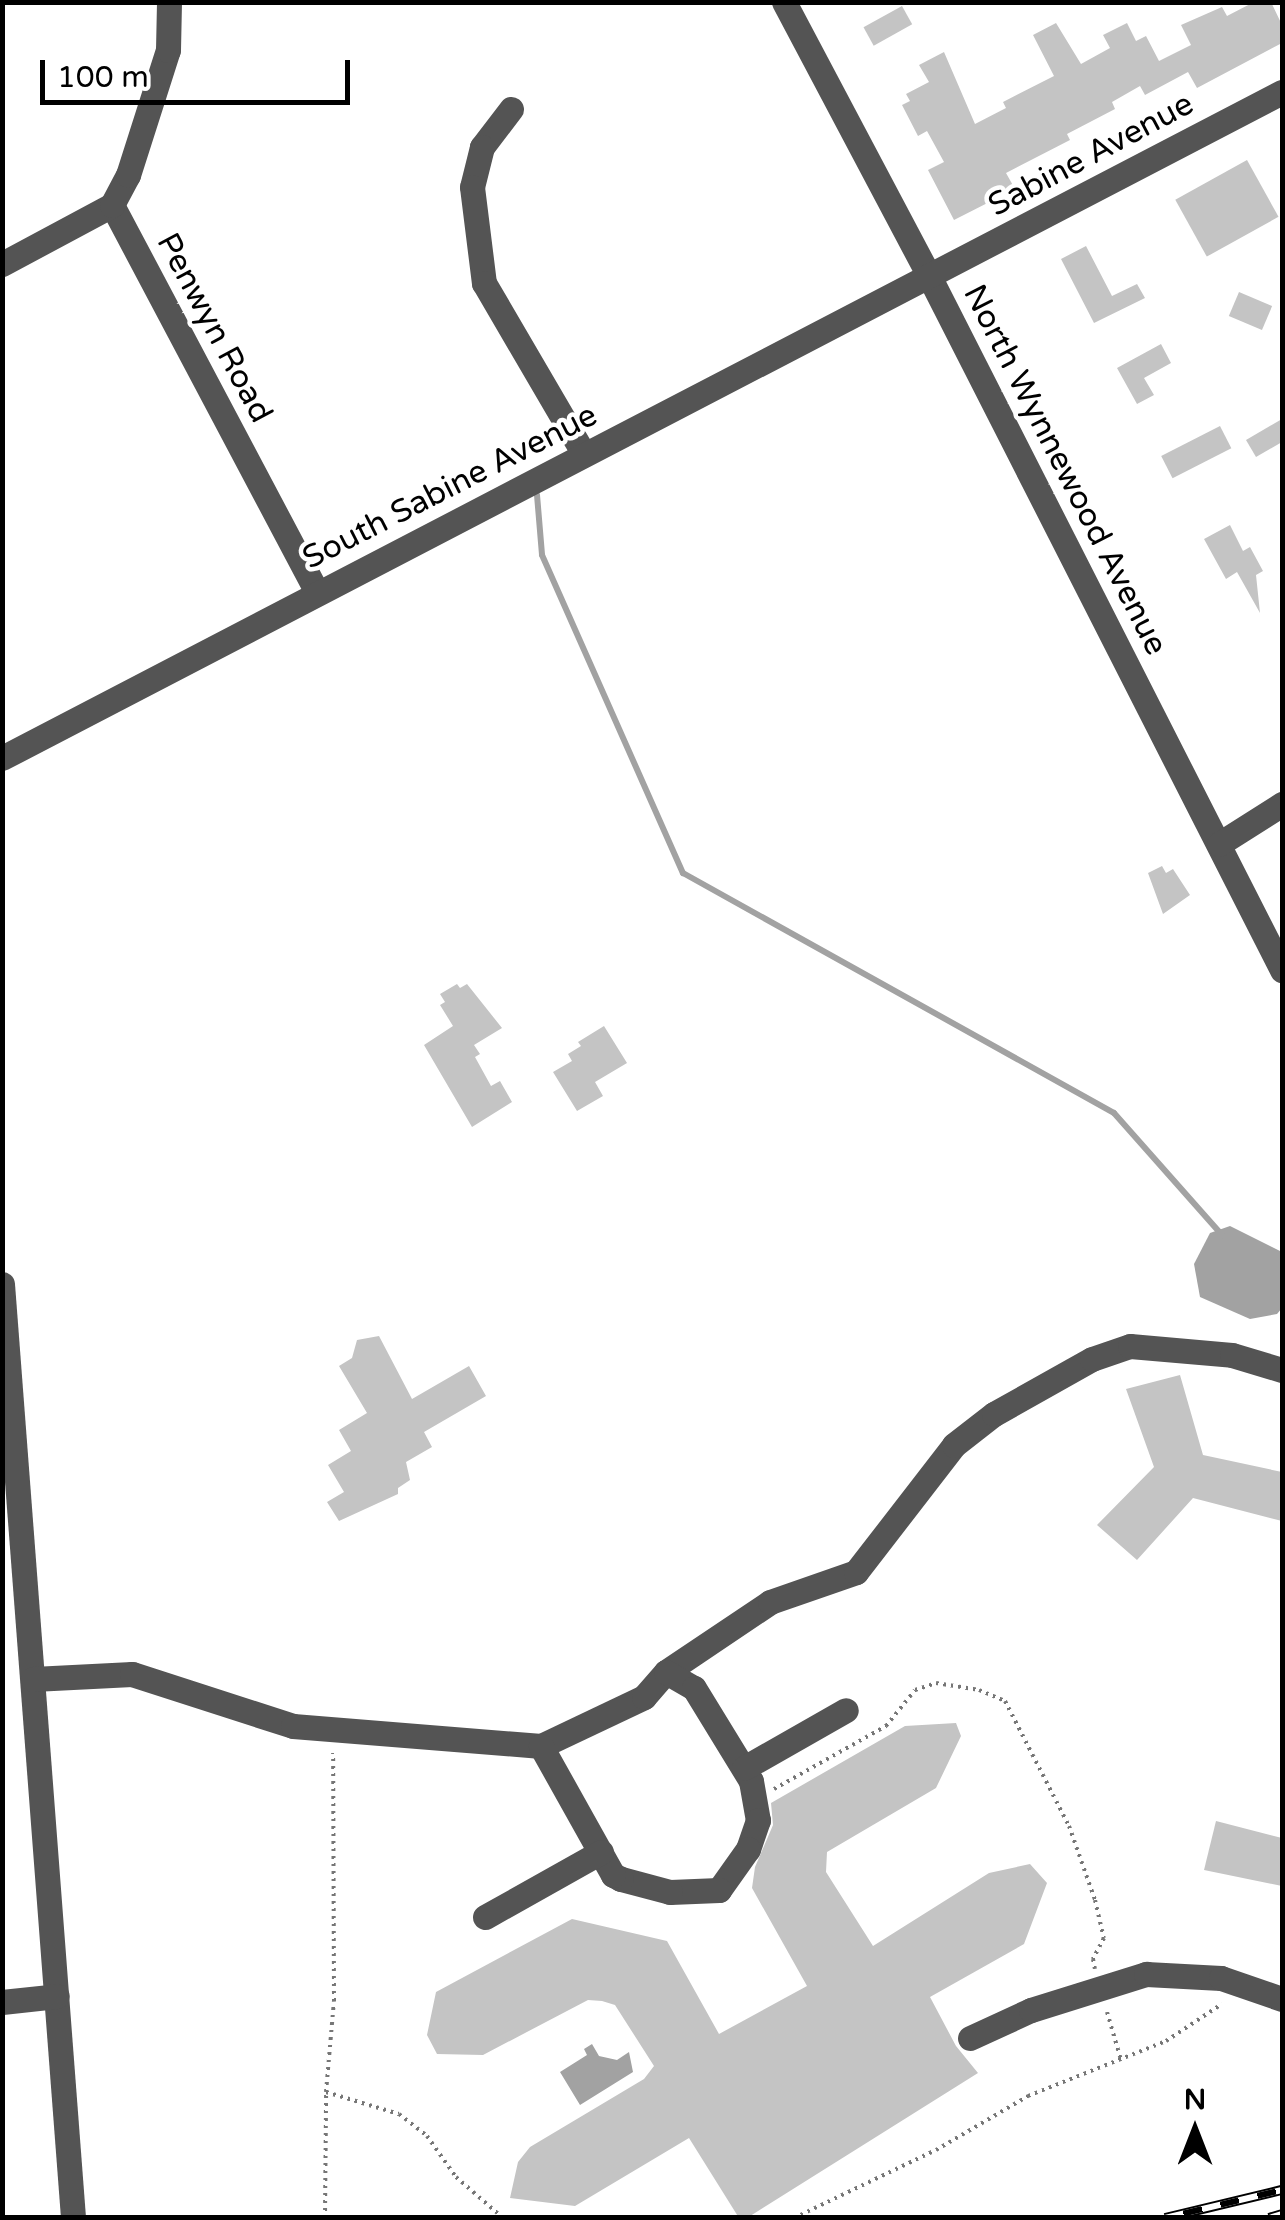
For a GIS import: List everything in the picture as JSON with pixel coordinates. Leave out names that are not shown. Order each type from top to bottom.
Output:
[{"type":"street","points":[[2,264],[112,205],[128,175],[168,50],[170,2]]},
{"type":"street","name":"North Wynnewood Avenue","points":[[784,2],[929,276],[1282,970]]},
{"type":"street","name":"Sabine Avenue","points":[[929,276],[1282,92]]},
{"type":"street","points":[[511,109],[482,146],[472,187],[484,283],[584,454]]},
{"type":"street","name":"Penwyn Road","points":[[112,205],[316,592]]},
{"type":"street","name":"South Sabine Avenue","points":[[2,758],[929,276]]},
{"type":"street","points":[[1219,844],[1282,804]]},
{"type":"street","points":[[2,1284],[73,2218]]},
{"type":"street","points":[[33,1679],[132,1674],[293,1726],[542,1746],[644,1697],[666,1672],[770,1602],[856,1572],[954,1445],[994,1414],[1092,1359],[1130,1346],[1232,1356],[1282,1370]]},
{"type":"street","points":[[542,1746],[613,1875],[670,1892],[719,1890],[748,1850],[758,1820],[754,1800],[744,1768],[694,1688],[666,1672]]},
{"type":"street","points":[[744,1768],[846,1710]]},
{"type":"street","points":[[485,1918],[601,1852]]},
{"type":"street","points":[[970,2038],[1031,2010],[1099,1986],[1173,1973],[1221,1978],[1282,1999]]},
{"type":"street","points":[[2,2002],[57,1996]]},
{"type":"path","points":[[754,1800],[886,1726],[915,1690],[936,1684],[979,1690],[1005,1701],[1070,1826],[1096,1900],[1104,1938],[1093,1959],[1121,2060]]},
{"type":"path","points":[[324,2218],[326,2092],[334,2001],[334,1729]]},
{"type":"path","points":[[794,2218],[936,2150],[994,2113],[1166,2041],[1247,1988]]},
{"type":"path","points":[[326,2092],[399,2114],[427,2136],[456,2177],[503,2218]]},
{"type":"shaded area","points":[[1230,1226],[1282,1252],[1282,1308],[1277,1314],[1250,1319],[1200,1297],[1194,1264],[1210,1233]]},
{"type":"shaded area","points":[[592,2044],[599,2056],[617,2060],[629,2052],[633,2072],[580,2105],[560,2072],[587,2055],[584,2049]]},
{"type":"building","points":[[1254,2],[1271,2],[1282,25],[1282,43],[1197,88],[1188,72],[1145,95],[1140,86],[1112,102],[1115,109],[1067,134],[1070,140],[1006,173],[1015,189],[954,220],[928,170],[944,162],[927,131],[918,136],[902,105],[910,101],[906,94],[929,82],[919,65],[944,52],[975,124],[1006,108],[1003,102],[1054,76],[1033,35],[1056,23],[1081,64],[1110,48],[1103,35],[1127,23],[1136,41],[1146,36],[1159,61],[1191,45],[1181,25],[1222,7],[1227,16]]},
{"type":"building","points":[[902,6],[912,24],[874,46],[864,27]]},
{"type":"building","points":[[1247,160],[1279,217],[1207,257],[1175,200]]},
{"type":"building","points":[[1086,246],[1112,296],[1137,284],[1145,298],[1094,323],[1061,259]]},
{"type":"building","points":[[1239,292],[1272,306],[1262,330],[1229,316]]},
{"type":"building","points":[[1161,344],[1171,363],[1144,378],[1154,395],[1137,404],[1117,368]]},
{"type":"building","points":[[1282,419],[1282,442],[1256,457],[1246,440]]},
{"type":"building","points":[[1220,426],[1231,448],[1173,478],[1161,456]]},
{"type":"building","points":[[1230,525],[1243,551],[1250,547],[1263,571],[1256,575],[1260,613],[1237,572],[1226,579],[1204,539]]},
{"type":"building","points":[[1162,866],[1166,873],[1173,869],[1190,895],[1163,914],[1148,873]]},
{"type":"building","points":[[457,984],[460,988],[467,984],[502,1028],[474,1045],[480,1054],[475,1057],[491,1086],[500,1081],[512,1102],[472,1127],[424,1045],[453,1026],[440,1005],[445,1002],[440,994]]},
{"type":"building","points":[[604,1026],[627,1063],[595,1082],[603,1096],[577,1111],[553,1072],[572,1061],[568,1054],[581,1046],[578,1042]]},
{"type":"building","points":[[379,1336],[412,1399],[469,1366],[486,1396],[424,1432],[432,1447],[406,1462],[410,1480],[398,1488],[398,1494],[339,1521],[327,1502],[344,1492],[328,1465],[351,1451],[339,1430],[367,1413],[339,1366],[352,1358],[357,1340]]},
{"type":"building","points":[[1180,1375],[1203,1455],[1282,1472],[1282,1521],[1193,1498],[1137,1560],[1097,1525],[1154,1467],[1126,1389]]},
{"type":"building","points":[[956,1723],[961,1736],[936,1788],[827,1852],[826,1872],[873,1946],[989,1873],[1030,1864],[1047,1883],[1024,1944],[930,1997],[956,2046],[978,2073],[747,2218],[739,2218],[689,2138],[575,2206],[510,2198],[518,2162],[530,2147],[644,2079],[654,2066],[615,2005],[588,2000],[483,2055],[437,2054],[427,2035],[436,1992],[572,1919],[667,1941],[719,2034],[807,1986],[752,1888],[755,1867],[773,1825],[771,1803],[905,1726]]},
{"type":"building","points":[[1216,1821],[1282,1838],[1282,1886],[1204,1870]]},
{"type":"waterway","points":[[537,495],[542,555],[683,873],[1114,1113],[1222,1235]]},
{"type":"railway","points":[[1165,2218],[1282,2190]]},
{"type":"railway","points":[[1269,2218],[1282,2214]]}]
